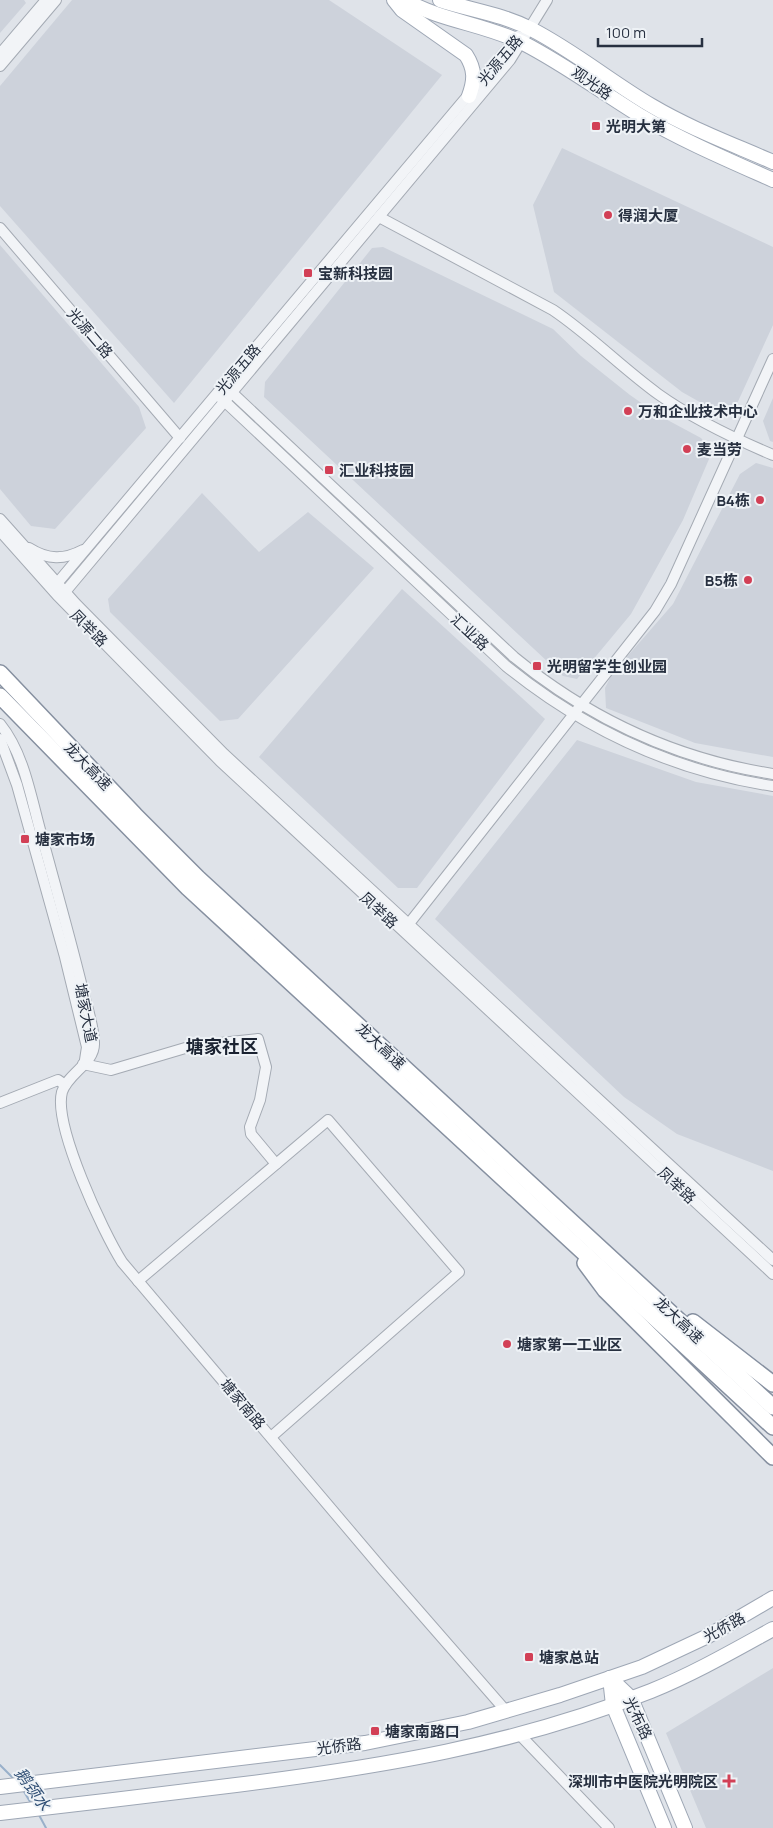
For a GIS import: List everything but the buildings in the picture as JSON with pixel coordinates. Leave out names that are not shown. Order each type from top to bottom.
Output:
[{"type":"highway","name":"龙大高速","points":[[0,673],[35,722],[188,888],[477,1146],[601,1248],[773,1407]]},
{"type":"highway","name":"龙大高速","points":[[0,696],[35,722]]},
{"type":"highway","name":"龙大高速","points":[[489,1156],[563,1233],[773,1428]]},
{"type":"highway","points":[[563,1233],[604,1290],[773,1457]]},
{"type":"highway","points":[[601,1248],[773,1384]]},
{"type":"main road","points":[[394,0],[402,10],[466,55],[473,66],[474,76],[470,96]]},
{"type":"main road","name":"观光路","points":[[405,0],[426,10],[490,29],[518,41],[565,65],[642,116],[773,180]]},
{"type":"main road","name":"观光路","points":[[440,0],[488,13],[529,28],[562,46],[654,108],[702,134],[773,162]]},
{"type":"main road","name":"光侨路","points":[[0,1787],[365,1743],[423,1732],[506,1711],[642,1667],[708,1636],[773,1598]]},
{"type":"main road","name":"光侨路","points":[[4,1812],[350,1770],[459,1750],[520,1735],[613,1705],[720,1659],[773,1629]]},
{"type":"main road","name":"光布路","points":[[610,1678],[631,1698],[685,1828]]},
{"type":"main road","name":"光布路","points":[[610,1678],[613,1705],[664,1828]]},
{"type":"street","points":[[529,28],[547,0]]},
{"type":"street","points":[[0,54],[46,4]]},
{"type":"street","points":[[0,66],[46,4]]},
{"type":"street","name":"光源五路","points":[[58,590],[92,543],[180,438],[225,394],[470,96],[529,28]]},
{"type":"street","name":"光源五路","points":[[58,590],[225,394],[379,218],[518,41]]},
{"type":"street","points":[[379,218],[553,310],[659,395],[686,412],[773,455]]},
{"type":"street","name":"光源二路","points":[[0,228],[180,438]]},
{"type":"street","points":[[405,928],[655,611],[671,584],[773,359]]},
{"type":"street","name":"汇业路","points":[[225,394],[514,657],[580,706],[636,735],[688,755],[718,764],[773,774]]},
{"type":"street","name":"汇业路","points":[[225,394],[506,666],[573,715],[631,745],[684,766],[716,775],[773,786]]},
{"type":"street","name":"凤举路","points":[[0,519],[58,590]]},
{"type":"street","name":"凤举路","points":[[0,531],[220,761],[773,1260]]},
{"type":"street","points":[[18,540],[41,555],[57,558],[70,556],[92,543]]},
{"type":"street","name":"塘家大道","points":[[0,724],[13,743],[19,757],[74,955],[94,1040],[93,1053],[83,1064]]},
{"type":"street","name":"塘家大道","points":[[0,738],[18,785],[65,957],[87,1047],[83,1064]]},
{"type":"street","name":"凤举路","points":[[405,928],[773,1274]]},
{"type":"street","points":[[0,1103],[58,1080],[65,1085],[83,1064],[112,1070],[192,1046],[258,1039],[266,1066],[260,1100],[250,1126],[251,1134],[276,1164]]},
{"type":"street","name":"塘家南路","points":[[65,1085],[62,1094],[62,1119],[76,1164],[110,1244],[138,1282],[382,1570],[506,1711]]},
{"type":"street","points":[[138,1282],[328,1120],[459,1272],[271,1437]]},
{"type":"street","points":[[520,1735],[609,1828]]},
{"type":"shaded area","points":[[0,0],[24,0],[26,3],[0,33]]},
{"type":"shaded area","points":[[72,0],[329,0],[442,75],[174,403],[0,206],[0,86]]},
{"type":"shaded area","points":[[562,148],[773,247],[773,325],[735,408],[719,413],[682,392],[554,292],[533,205]]},
{"type":"shaded area","points":[[0,245],[139,407],[146,428],[55,529],[31,526],[0,489]]},
{"type":"shaded area","name":"汇业科技园","points":[[383,247],[553,329],[581,356],[630,395],[660,416],[701,438],[712,452],[683,520],[631,614],[577,679],[563,676],[264,397],[265,382],[372,248]]},
{"type":"shaded area","points":[[773,398],[773,442],[770,441],[763,421]]},
{"type":"shaded area","points":[[756,463],[773,468],[773,757],[695,743],[606,708],[605,688],[612,674],[673,604],[740,474]]},
{"type":"shaded area","points":[[202,493],[259,552],[308,512],[374,568],[238,719],[220,721],[110,612],[108,599]]},
{"type":"shaded area","points":[[402,589],[545,719],[417,888],[398,888],[259,757]]},
{"type":"shaded area","points":[[577,740],[696,782],[773,796],[773,1171],[677,1134],[624,1097],[435,919]]},
{"type":"shaded area","name":"深圳市中医院光明院区","points":[[773,1668],[773,1828],[706,1828],[666,1733]]},
{"type":"waterway","name":"鹅颈水","points":[[0,1765],[15,1780]]},
{"type":"waterway","name":"鹅颈水","points":[[23,1790],[32,1805]]},
{"type":"waterway","name":"鹅颈水","points":[[39,1815],[46,1828]]},
{"type":"place","name":"光明大第","points":[[596,126]]},
{"type":"place","name":"得润大厦","points":[[608,215]]},
{"type":"place","name":"宝新科技园","points":[[308,273]]},
{"type":"place","name":"万和企业技术中心","points":[[628,411]]},
{"type":"place","name":"麦当劳","points":[[687,449]]},
{"type":"place","name":"汇业科技园","points":[[329,470]]},
{"type":"place","name":"B4栋","points":[[760,500]]},
{"type":"place","name":"B5栋","points":[[748,580]]},
{"type":"place","name":"光明留学生创业园","points":[[537,666]]},
{"type":"place","name":"塘家市场","points":[[25,839]]},
{"type":"place","name":"塘家第一工业区","points":[[507,1344]]},
{"type":"place","name":"塘家总站","points":[[529,1657]]},
{"type":"place","name":"塘家南路口","points":[[375,1731]]},
{"type":"place","name":"深圳市中医院光明院区","points":[[729,1781]]},
{"type":"district","name":"塘家社区","points":[[222,1046]]}]
